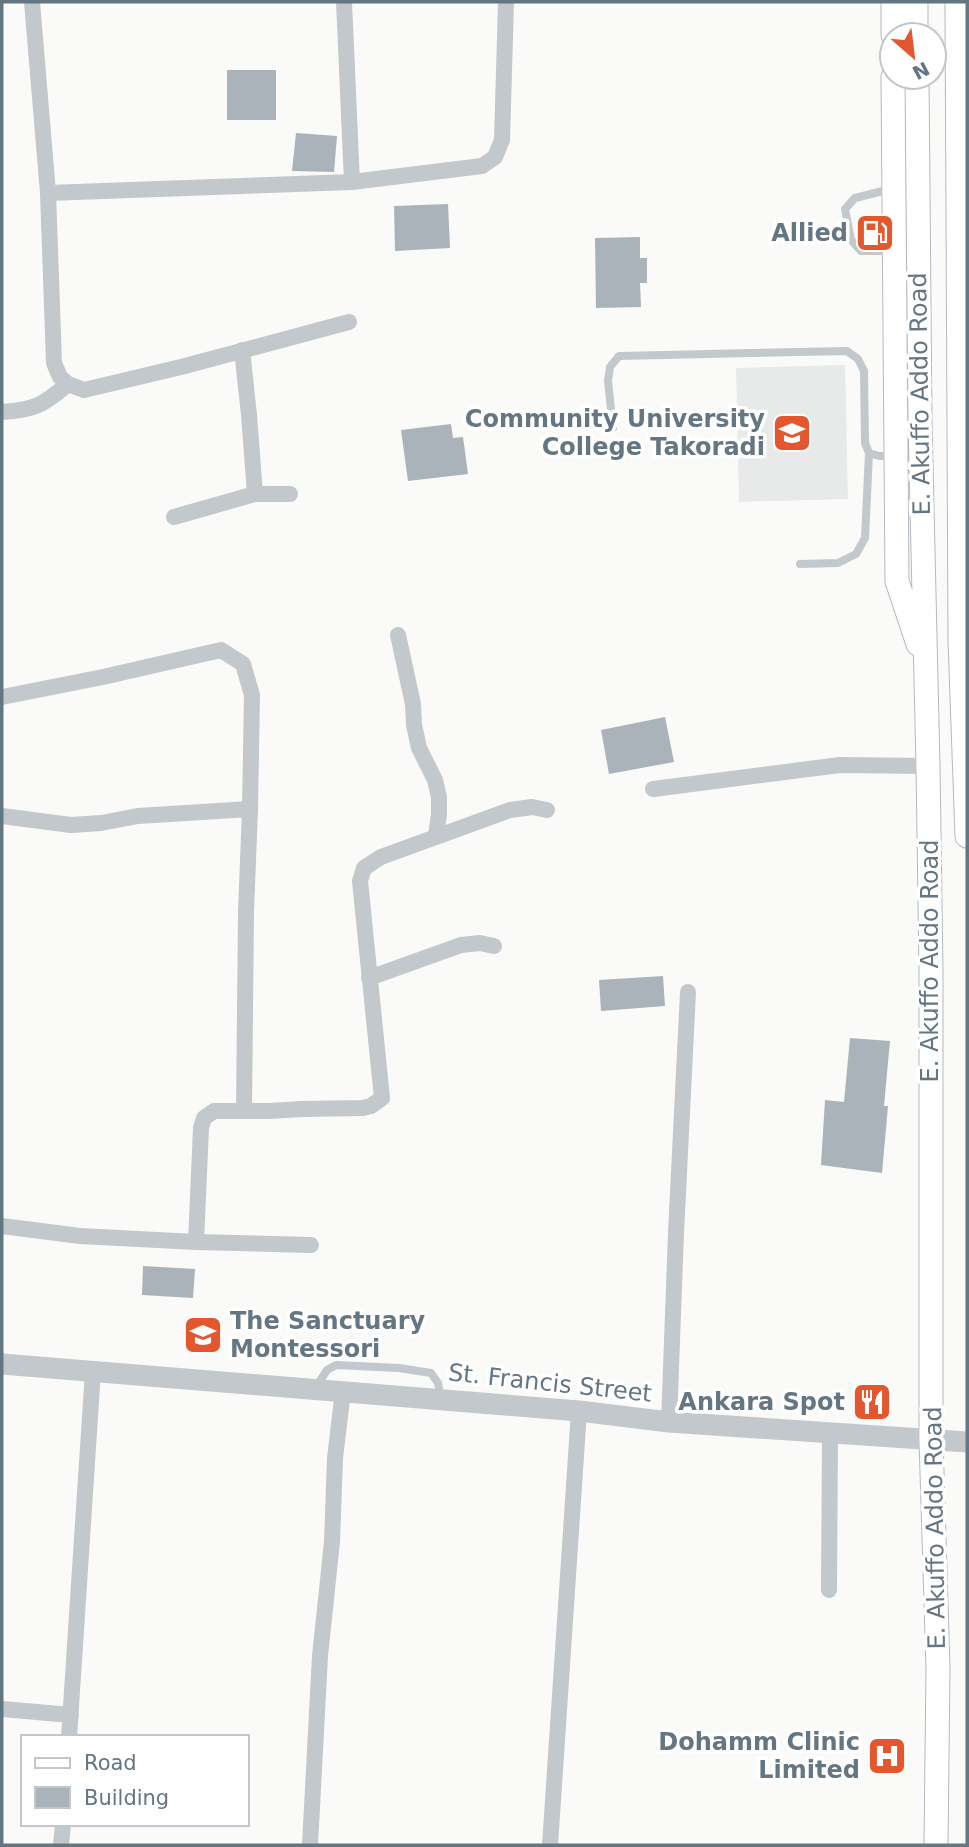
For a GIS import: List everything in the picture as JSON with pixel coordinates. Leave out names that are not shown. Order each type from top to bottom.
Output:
[{"type":"main road","points":[[893,2],[893,21]]},
{"type":"main road","points":[[916,2],[916,21]]},
{"type":"main road","name":"E. Akuffo Addo Road","points":[[957,2],[960,641],[967,836]]},
{"type":"main road","points":[[893,91],[897,581],[926,669]]},
{"type":"main road","name":"E. Akuffo Addo Road","points":[[917,91],[920,421],[931,971],[932,1439],[938,1668],[936,1845]]},
{"type":"street","points":[[32,2],[48,193],[54,363],[60,377],[68,384],[84,390],[349,322]]},
{"type":"street","points":[[344,2],[352,182]]},
{"type":"street","points":[[48,193],[352,182],[482,166],[495,157],[502,140],[506,2]]},
{"type":"street","points":[[242,350],[255,494]]},
{"type":"street","points":[[2,412],[26,410],[49,400],[68,384]]},
{"type":"street","points":[[174,517],[255,494],[290,494]]},
{"type":"street","points":[[398,635],[414,704],[414,725],[419,748],[435,780],[439,797],[436,836]]},
{"type":"street","points":[[2,697],[221,650],[243,664],[252,695],[244,1111]]},
{"type":"street","points":[[653,789],[840,765],[928,765]]},
{"type":"street","points":[[196,1242],[201,1129],[204,1118],[214,1111],[363,1108],[382,1098],[360,881],[364,868],[381,857],[510,810],[532,807],[547,810]]},
{"type":"street","points":[[2,816],[71,824],[101,823],[138,816],[250,809]]},
{"type":"street","points":[[369,978],[461,945],[480,943],[494,946]]},
{"type":"street","points":[[669,1422],[688,992]]},
{"type":"street","points":[[2,1226],[80,1236],[311,1245]]},
{"type":"street","name":"St. Francis Street","points":[[2,1364],[579,1410],[669,1422],[967,1441]]},
{"type":"street","points":[[69,1735],[93,1371]]},
{"type":"street","points":[[310,1845],[320,1656],[332,1542],[335,1458],[343,1391]]},
{"type":"street","points":[[550,1845],[579,1410]]},
{"type":"street","points":[[829,1590],[830,1433]]},
{"type":"street","points":[[2,1709],[71,1715]]},
{"type":"street","points":[[61,1845],[63,1826]]},
{"type":"lane","points":[[894,189],[855,198],[845,209],[851,240],[861,251],[894,251]]},
{"type":"lane","points":[[613,428],[608,381],[610,366],[618,356],[847,351],[858,359],[864,371],[865,443],[869,453],[865,538],[856,554],[838,563],[800,564]]},
{"type":"lane","points":[[869,453],[896,456]]},
{"type":"lane","points":[[315,1389],[327,1370],[336,1365],[399,1367],[431,1373],[438,1383],[441,1399]]},
{"type":"shaded area","name":"Community University College Takoradi","points":[[845,365],[848,499],[739,502],[736,368]]},
{"type":"building","points":[[227,70],[276,70],[276,120],[227,120]]},
{"type":"building","points":[[296,133],[337,136],[334,172],[292,171]]},
{"type":"building","points":[[448,204],[450,248],[395,251],[394,206]]},
{"type":"building","points":[[640,237],[640,258],[647,258],[647,283],[640,283],[641,307],[596,308],[595,238]]},
{"type":"building","points":[[451,424],[453,438],[463,437],[468,474],[408,481],[401,430]]},
{"type":"building","points":[[665,717],[674,762],[609,774],[601,730]]},
{"type":"building","points":[[663,976],[665,1006],[601,1011],[599,980]]},
{"type":"building","points":[[850,1038],[890,1041],[882,1173],[821,1165],[825,1100],[844,1102]]},
{"type":"building","points":[[143,1266],[195,1269],[193,1298],[142,1295]]},
{"type":"place","name":"Allied","points":[[875,233]]},
{"type":"place","name":"Community University College Takoradi","points":[[792,433]]},
{"type":"place","name":"The Sanctuary Montessori","points":[[203,1335]]},
{"type":"place","name":"Ankara Spot","points":[[872,1402]]},
{"type":"place","name":"Dohamm Clinic Limited","points":[[887,1756]]}]
